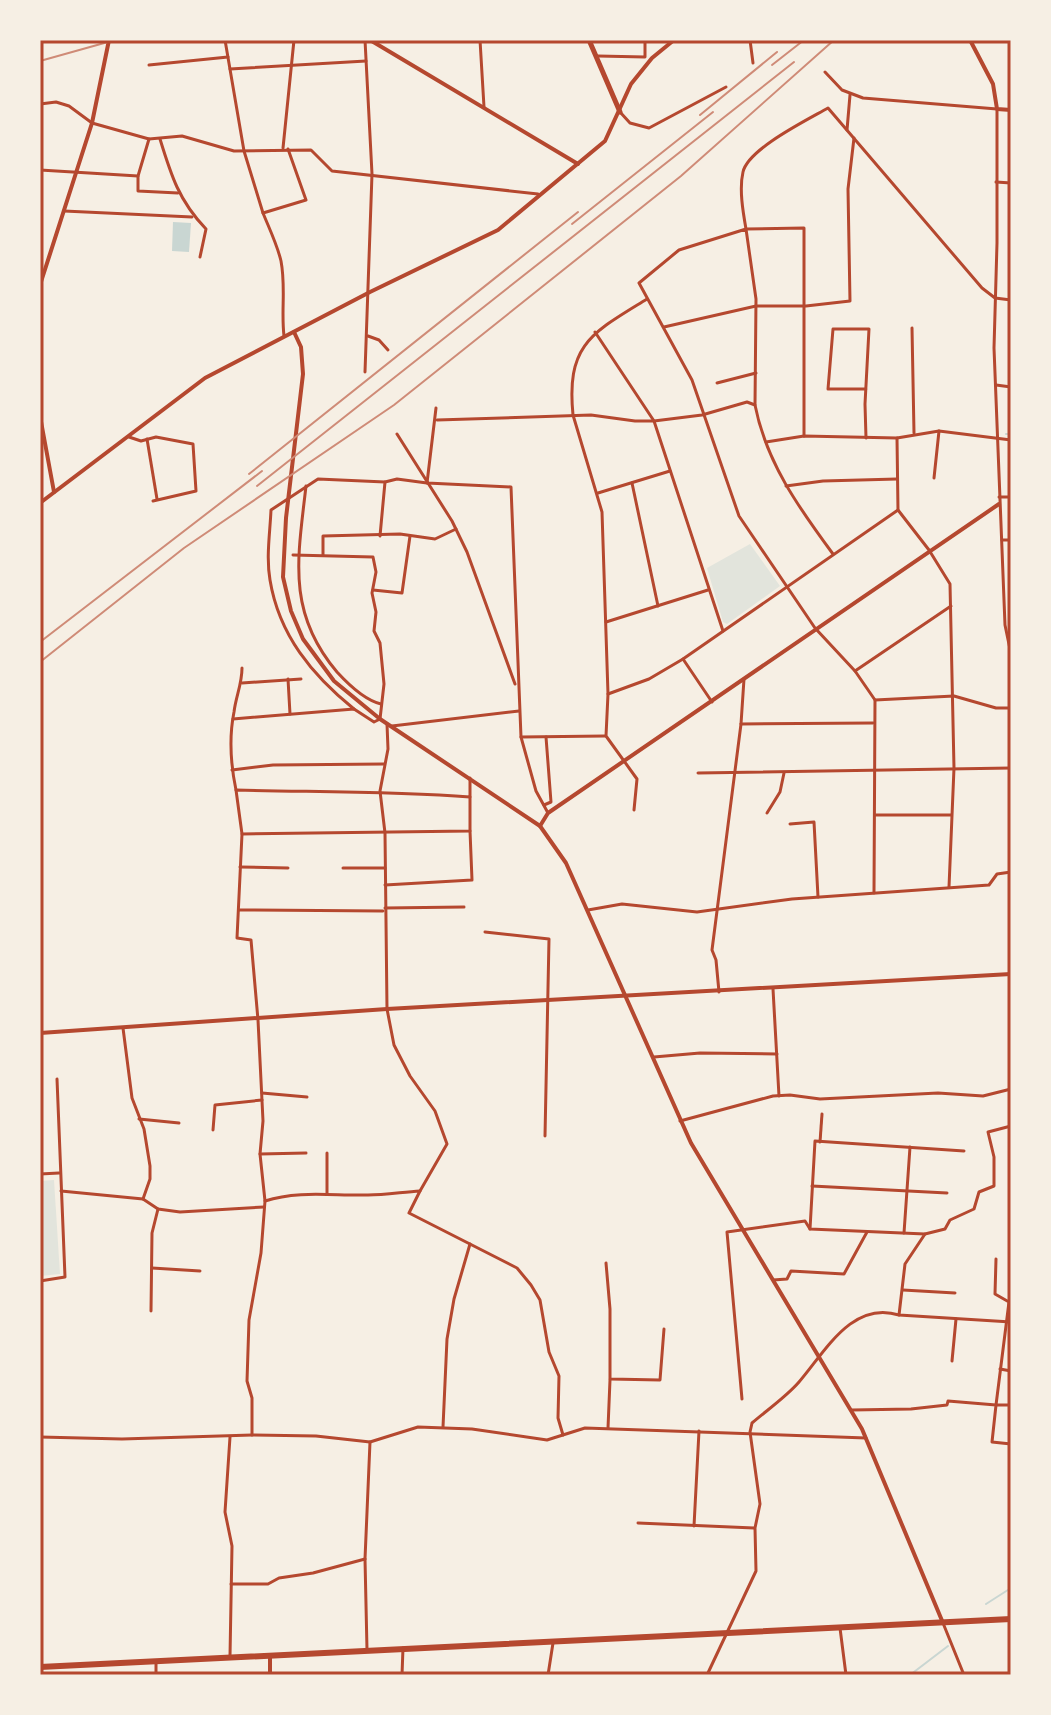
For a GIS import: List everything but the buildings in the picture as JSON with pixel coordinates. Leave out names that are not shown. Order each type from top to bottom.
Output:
[{"type":"highway","points":[[40,1667],[1011,1619]]},
{"type":"main road","points":[[589,40],[620,112]]},
{"type":"street","points":[[40,285],[92,123],[109,40]]},
{"type":"street","points":[[225,40],[244,151],[281,260],[285,301],[281,308],[284,337]]},
{"type":"street","points":[[263,213],[306,200],[286,150],[294,40]]},
{"type":"street","points":[[365,372],[372,174],[367,40],[578,164]]},
{"type":"street","points":[[480,40],[484,107]]},
{"type":"street","points":[[596,56],[645,57],[645,40]]},
{"type":"street","points":[[40,503],[205,378],[498,230],[605,141],[631,84],[652,58],[674,40]]},
{"type":"street","points":[[750,40],[753,63]]},
{"type":"street","points":[[970,40],[993,84],[997,109],[996,385],[1005,625],[1011,654]]},
{"type":"street","points":[[149,65],[228,57]]},
{"type":"street","points":[[230,69],[366,61]]},
{"type":"street","points":[[825,72],[850,95],[1011,110]]},
{"type":"street","points":[[620,112],[630,123],[649,128],[726,87]]},
{"type":"street","points":[[847,130],[850,95]]},
{"type":"street","points":[[40,104],[56,102],[69,106],[92,123],[149,139],[182,136],[234,151],[311,150],[332,171],[538,194]]},
{"type":"street","points":[[833,554],[776,470],[761,436],[755,405],[756,306],[746,229],[743,171],[750,159],[782,135],[828,108],[982,288],[995,298],[1011,300]]},
{"type":"street","points":[[664,327],[756,306],[806,306],[850,301],[848,189],[854,138]]},
{"type":"street","points":[[149,139],[138,176],[138,191],[178,193]]},
{"type":"street","points":[[160,139],[178,193],[206,229],[200,257]]},
{"type":"street","points":[[40,170],[138,176]]},
{"type":"street","points":[[996,182],[1011,183]]},
{"type":"street","points":[[64,211],[194,217]]},
{"type":"street","points":[[804,436],[804,228],[746,229],[679,250],[639,283],[692,380],[739,516],[815,628],[855,671],[875,700],[874,893]]},
{"type":"street","points":[[634,810],[637,779],[606,736],[608,694],[602,512],[573,415],[572,400],[578,354],[595,332],[647,299]]},
{"type":"street","points":[[912,328],[914,433]]},
{"type":"street","points":[[866,389],[828,389],[833,329],[869,329],[866,438]]},
{"type":"street","points":[[294,332],[303,361],[283,577],[297,625],[313,656],[334,681],[380,719],[540,826],[566,863],[680,1121],[866,1438],[964,1675]]},
{"type":"street","points":[[595,332],[654,421],[723,631]]},
{"type":"street","points":[[368,336],[379,340],[388,350]]},
{"type":"street","points":[[717,383],[756,373]]},
{"type":"street","points":[[996,385],[1011,387]]},
{"type":"street","points":[[437,420],[573,415],[654,421],[702,415],[747,402],[755,405]]},
{"type":"street","points":[[427,483],[437,420],[436,408]]},
{"type":"street","points":[[40,416],[54,492]]},
{"type":"street","points":[[766,442],[804,436],[897,438],[939,431],[1011,440]]},
{"type":"street","points":[[934,478],[939,431]]},
{"type":"street","points":[[397,434],[456,529],[515,684]]},
{"type":"street","points":[[126,437],[141,441],[147,439],[156,437],[193,444],[196,491],[155,501],[147,439]]},
{"type":"street","points":[[897,438],[898,510],[950,584],[954,768],[949,887]]},
{"type":"street","points":[[597,493],[670,471]]},
{"type":"street","points":[[380,719],[374,722],[327,687],[288,635],[270,579],[271,510],[318,479],[385,482],[397,479],[511,487],[521,737],[536,791],[548,813]]},
{"type":"street","points":[[786,486],[823,481],[897,479]]},
{"type":"street","points":[[380,536],[385,482]]},
{"type":"street","points":[[632,483],[658,606]]},
{"type":"street","points":[[306,486],[295,555],[299,600],[319,649],[355,690],[374,703],[382,704]]},
{"type":"street","points":[[540,826],[548,813],[999,500],[1011,497]]},
{"type":"street","points":[[608,694],[649,679],[683,659],[898,510]]},
{"type":"street","points":[[323,555],[323,536],[435,539],[456,529]]},
{"type":"street","points":[[373,590],[402,593],[410,536]]},
{"type":"street","points":[[1002,540],[1011,540]]},
{"type":"street","points":[[295,555],[373,557],[376,572],[374,631],[380,643],[384,684],[380,719]]},
{"type":"street","points":[[1004,587],[1011,587]]},
{"type":"street","points":[[606,622],[708,590]]},
{"type":"street","points":[[855,671],[951,606]]},
{"type":"street","points":[[1005,625],[1011,625]]},
{"type":"street","points":[[683,659],[712,702]]},
{"type":"street","points":[[242,668],[242,683],[233,719],[232,770],[242,834],[237,938],[251,940],[262,1093],[260,1154],[265,1201],[261,1253],[249,1320],[247,1381],[252,1398],[252,1435]]},
{"type":"street","points":[[288,679],[290,714]]},
{"type":"street","points":[[242,683],[301,679]]},
{"type":"street","points":[[719,992],[712,950],[744,679]]},
{"type":"street","points":[[875,700],[954,696],[996,708],[1011,708]]},
{"type":"street","points":[[233,719],[354,709]]},
{"type":"street","points":[[389,725],[519,711]]},
{"type":"street","points":[[741,724],[874,723]]},
{"type":"street","points":[[389,725],[380,791],[385,833],[387,1009],[394,1045],[410,1076],[435,1111],[447,1144],[409,1213],[517,1268],[540,1300],[549,1352],[559,1376],[558,1418],[563,1435]]},
{"type":"street","points":[[521,737],[606,736]]},
{"type":"street","points":[[543,805],[551,802],[546,737]]},
{"type":"street","points":[[232,770],[273,765],[384,764]]},
{"type":"street","points":[[698,773],[1011,768]]},
{"type":"street","points":[[767,813],[780,792],[784,773]]},
{"type":"street","points":[[385,885],[472,880],[470,778]]},
{"type":"street","points":[[236,790],[326,794],[380,791],[470,797]]},
{"type":"street","points":[[875,815],[953,815]]},
{"type":"street","points":[[790,824],[814,822],[818,897]]},
{"type":"street","points":[[242,834],[470,831]]},
{"type":"street","points":[[240,867],[288,868]]},
{"type":"street","points":[[343,868],[385,868]]},
{"type":"street","points":[[588,910],[622,904],[676,912],[818,897],[989,885],[997,874],[1011,872]]},
{"type":"street","points":[[239,910],[464,907]]},
{"type":"street","points":[[485,932],[549,939],[545,1136]]},
{"type":"street","points":[[40,1033],[387,1009],[1011,974]]},
{"type":"street","points":[[773,989],[779,1096]]},
{"type":"street","points":[[123,1028],[132,1098],[144,1129],[150,1166],[150,1179],[143,1199]]},
{"type":"street","points":[[654,1057],[700,1053],[777,1054]]},
{"type":"street","points":[[40,1281],[65,1277],[57,1079]]},
{"type":"street","points":[[680,1121],[779,1096],[820,1099],[938,1093],[983,1096],[1011,1089]]},
{"type":"street","points":[[262,1093],[307,1097]]},
{"type":"street","points":[[213,1130],[215,1105],[262,1100]]},
{"type":"street","points":[[820,1142],[822,1114]]},
{"type":"street","points":[[139,1119],[179,1123]]},
{"type":"street","points":[[810,1229],[925,1234],[945,1229],[950,1220],[974,1209],[979,1192],[994,1186],[994,1157],[988,1132],[1011,1126]]},
{"type":"street","points":[[810,1229],[815,1141],[964,1151]]},
{"type":"street","points":[[904,1233],[910,1147]]},
{"type":"street","points":[[260,1154],[306,1153]]},
{"type":"street","points":[[327,1153],[327,1194]]},
{"type":"street","points":[[40,1174],[59,1173]]},
{"type":"street","points":[[812,1186],[947,1193]]},
{"type":"street","points":[[61,1191],[143,1199],[158,1209],[180,1212],[264,1207]]},
{"type":"street","points":[[265,1201],[278,1197],[420,1191]]},
{"type":"street","points":[[151,1311],[152,1233],[158,1209]]},
{"type":"street","points":[[742,1399],[727,1232],[805,1221],[810,1229]]},
{"type":"street","points":[[773,1280],[787,1279],[791,1271],[844,1274],[867,1232]]},
{"type":"street","points":[[899,1315],[905,1264],[925,1234]]},
{"type":"street","points":[[443,1427],[447,1339],[454,1299],[470,1244]]},
{"type":"street","points":[[996,1259],[995,1294],[1009,1302],[1009,1322],[992,1442],[1011,1444]]},
{"type":"street","points":[[606,1263],[610,1309],[608,1428]]},
{"type":"street","points":[[152,1268],[200,1271]]},
{"type":"street","points":[[902,1290],[955,1293]]},
{"type":"street","points":[[707,1675],[756,1571],[755,1528],[760,1504],[750,1432],[752,1423],[798,1384],[818,1356],[854,1320],[866,1313],[888,1311],[899,1315],[1009,1322]]},
{"type":"street","points":[[952,1361],[956,1319]]},
{"type":"street","points":[[610,1379],[660,1380],[664,1329]]},
{"type":"street","points":[[1000,1369],[1011,1371]]},
{"type":"street","points":[[850,1410],[911,1409],[947,1405],[948,1401],[1011,1405]]},
{"type":"street","points":[[40,1437],[252,1435],[316,1436],[370,1442],[418,1427],[443,1427],[547,1440],[585,1428],[866,1438]]},
{"type":"street","points":[[694,1526],[699,1431]]},
{"type":"street","points":[[230,1437],[225,1512],[232,1546],[230,1657]]},
{"type":"street","points":[[367,1650],[365,1559],[370,1442]]},
{"type":"street","points":[[638,1523],[755,1528]]},
{"type":"street","points":[[231,1584],[268,1584],[279,1578],[313,1573],[365,1559]]},
{"type":"street","points":[[840,1628],[846,1675]]},
{"type":"street","points":[[548,1675],[553,1641]]},
{"type":"street","points":[[402,1675],[403,1648]]},
{"type":"street","points":[[270,1655],[270,1675]]},
{"type":"street","points":[[156,1675],[157,1660]]},
{"type":"shaded area","points":[[173,222],[191,223],[189,252],[172,251]]},
{"type":"shaded area","points":[[750,544],[780,586],[727,624],[723,622],[707,568]]},
{"type":"shaded area","points":[[54,1180],[60,1274],[40,1276],[40,1181]]},
{"type":"waterway","points":[[1006,434],[1011,434]]},
{"type":"waterway","points":[[986,1604],[1011,1588]]},
{"type":"waterway","points":[[910,1675],[948,1646]]},
{"type":"railway","points":[[40,61],[115,40]]},
{"type":"railway","points":[[772,65],[804,40]]},
{"type":"railway","points":[[40,662],[184,548],[394,405],[681,176],[834,40]]},
{"type":"railway","points":[[700,115],[777,52]]},
{"type":"railway","points":[[257,486],[794,62]]},
{"type":"railway","points":[[572,224],[713,112]]},
{"type":"railway","points":[[249,474],[578,212]]},
{"type":"railway","points":[[40,642],[262,471]]}]
